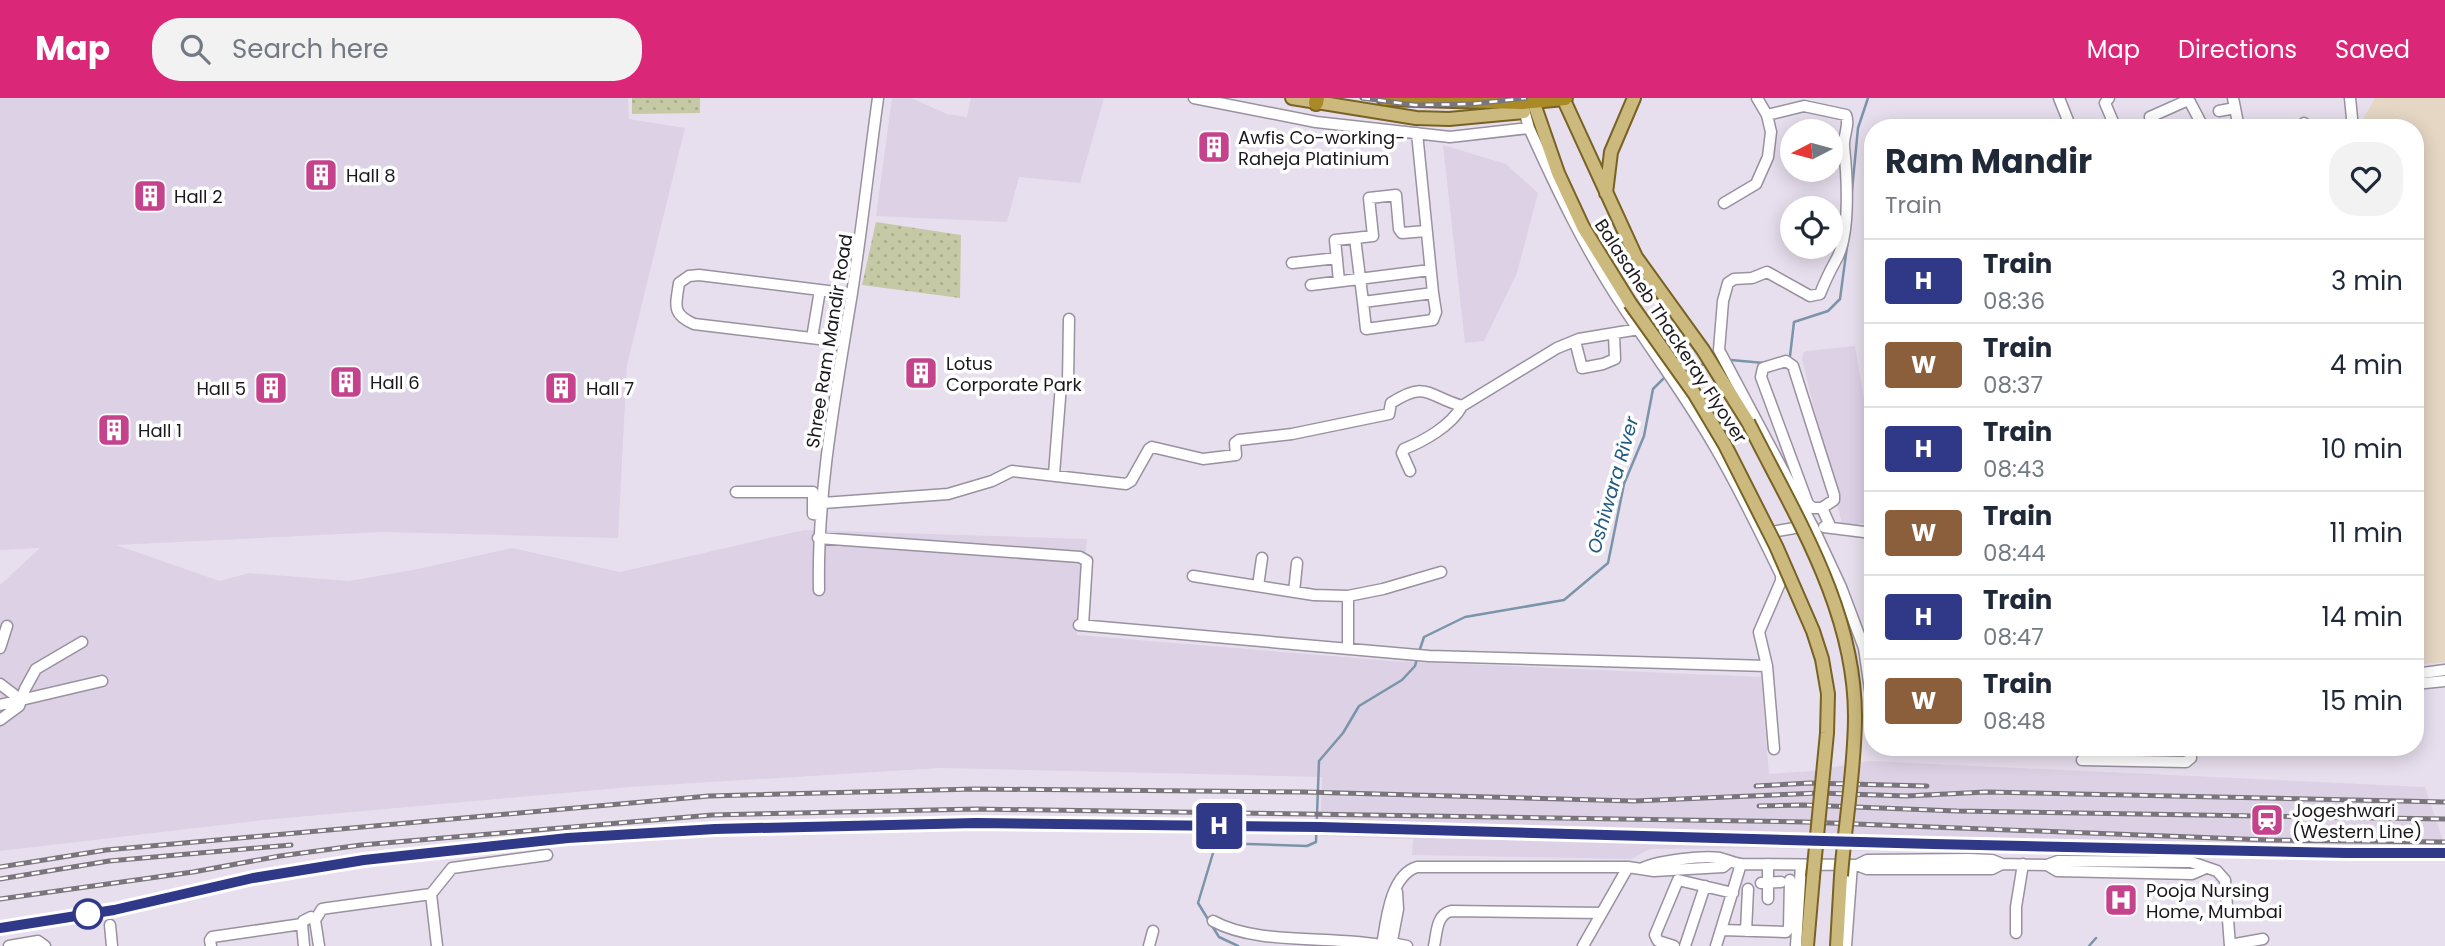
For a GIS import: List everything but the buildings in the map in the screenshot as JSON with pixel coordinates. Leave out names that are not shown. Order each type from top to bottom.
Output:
[{"type":"highway","points":[[1384,98],[1528,103],[1564,98]]},
{"type":"main road","points":[[1292,98],[1416,118],[1449,119],[1528,103]]},
{"type":"main road","name":"Balasaheb Thackeray Flyover","points":[[1564,98],[1642,267],[1703,350],[1748,422],[1823,572],[1841,621],[1852,670],[1855,716],[1837,946]]},
{"type":"main road","points":[[1606,193],[1611,152],[1634,98]]},
{"type":"main road","name":"Balasaheb Thackeray Flyover","points":[[1528,103],[1583,227],[1618,291],[1630,303],[1694,393],[1725,445],[1776,545],[1813,631],[1822,659],[1828,694],[1807,946]]},
{"type":"street","name":"Shree Ram Mandir Road","points":[[820,590],[820,496],[836,377],[866,206],[878,98]]},
{"type":"street","points":[[1194,98],[1316,122],[1450,136],[1529,128]]},
{"type":"street","points":[[1724,203],[1756,184],[1768,157],[1771,132],[1767,115],[1757,98]]},
{"type":"street","points":[[2059,98],[2067,119]]},
{"type":"street","points":[[2066,98],[2074,119]]},
{"type":"street","points":[[2109,98],[2105,103],[2112,119]]},
{"type":"street","points":[[2350,98],[2352,119]]},
{"type":"street","points":[[2150,119],[2186,101],[2190,102],[2199,119]]},
{"type":"street","points":[[1528,103],[1529,128],[1558,191],[1639,329],[1714,445],[1781,575],[1759,632],[1767,666],[1774,749]]},
{"type":"street","points":[[2219,111],[2234,103]]},
{"type":"street","points":[[1767,115],[1804,106],[1846,115],[1848,120],[1843,144],[1847,220],[1837,259],[1830,266],[1820,293],[1810,296],[1767,272],[1752,278],[1734,279],[1728,283],[1719,327],[1719,350],[1813,527],[1861,638],[1864,656]]},
{"type":"street","points":[[1355,238],[1366,329],[1433,320],[1436,312],[1417,133]]},
{"type":"street","points":[[1339,281],[1335,240],[1373,236],[1369,198],[1396,195],[1399,229],[1402,233],[1426,231]]},
{"type":"street","points":[[1292,263],[1336,258]]},
{"type":"street","points":[[1311,285],[1430,270]]},
{"type":"street","points":[[844,342],[694,324],[679,315],[675,307],[679,283],[689,276],[699,275],[852,294]]},
{"type":"street","points":[[812,338],[820,290]]},
{"type":"street","points":[[1363,302],[1433,293]]},
{"type":"street","points":[[1054,474],[1061,385],[1068,382],[1069,319]]},
{"type":"street","points":[[1410,471],[1402,453],[1404,449],[1421,442],[1458,413],[1462,406],[1557,348],[1574,341],[1639,329]]},
{"type":"street","points":[[1574,341],[1582,368],[1615,359],[1614,334]]},
{"type":"street","points":[[1786,361],[1793,366],[1834,495],[1831,504],[1822,508],[1814,509],[1808,504],[1761,377],[1763,368],[1786,361]]},
{"type":"street","points":[[736,492],[820,496],[948,494],[992,481],[1012,471],[1126,484],[1131,481],[1152,447],[1203,459],[1236,456],[1235,443],[1239,440],[1292,434],[1389,414],[1391,403],[1409,392],[1429,390],[1446,401],[1462,406]]},
{"type":"street","points":[[1822,508],[1831,528]]},
{"type":"street","points":[[1761,534],[1807,526],[1864,532]]},
{"type":"street","points":[[818,538],[1080,557],[1087,561],[1081,625],[1429,656],[1767,666]]},
{"type":"street","points":[[1258,586],[1262,558]]},
{"type":"street","points":[[1294,592],[1297,563]]},
{"type":"street","points":[[1193,576],[1333,597],[1383,589],[1441,572]]},
{"type":"street","points":[[1780,581],[1797,602],[1813,644],[1823,685],[1820,751]]},
{"type":"street","points":[[1348,596],[1349,648]]},
{"type":"street","points":[[0,648],[7,626]]},
{"type":"street","points":[[0,720],[19,706],[24,689],[36,669],[82,642]]},
{"type":"street","points":[[2424,673],[2445,670]]},
{"type":"street","points":[[0,705],[102,681]]},
{"type":"street","points":[[2424,683],[2445,681]]},
{"type":"street","points":[[0,684],[21,700]]},
{"type":"street","points":[[2082,760],[2186,762],[2191,756]]},
{"type":"street","points":[[319,946],[315,920],[323,909],[431,894],[452,868],[547,855]]},
{"type":"street","points":[[1387,945],[1388,907],[1403,874],[1417,867],[1628,867],[1654,871],[1723,867],[1728,863],[1858,866],[1969,864],[1992,869],[2002,864],[2022,864],[2047,865],[2057,871],[2084,867],[2142,868],[2191,862],[2217,871],[2225,880],[2230,946],[2263,939]]},
{"type":"street","points":[[1716,946],[1741,864]]},
{"type":"street","points":[[1768,864],[1764,882],[1768,899]]},
{"type":"street","points":[[2016,933],[2016,907],[2022,864]]},
{"type":"street","points":[[1796,946],[1801,865]]},
{"type":"street","points":[[1846,946],[1858,866]]},
{"type":"street","points":[[1583,946],[1628,867]]},
{"type":"street","points":[[1674,946],[1658,941],[1655,935],[1676,883],[1681,880],[1732,893]]},
{"type":"street","points":[[1721,930],[1788,930],[1785,881],[1764,882]]},
{"type":"street","points":[[1685,946],[1705,886]]},
{"type":"street","points":[[1746,931],[1748,888]]},
{"type":"street","points":[[431,894],[437,946]]},
{"type":"street","points":[[1434,946],[1439,920],[1444,913],[1451,911],[1602,914]]},
{"type":"street","points":[[304,946],[302,925],[307,918],[315,920]]},
{"type":"street","points":[[1213,921],[1221,927],[1259,940],[1407,946]]},
{"type":"street","points":[[110,925],[112,946]]},
{"type":"street","points":[[211,946],[212,937],[302,925]]},
{"type":"street","points":[[1149,946],[1153,931]]},
{"type":"street","points":[[9,946],[38,941],[45,946]]},
{"type":"shaded area","points":[[0,98],[628,98],[629,119],[685,128],[627,365],[618,538],[382,532],[116,545],[220,581],[249,573],[349,581],[512,548],[620,572],[804,530],[1087,539],[1077,635],[1393,661],[1761,677],[1769,774],[1812,771],[1869,761],[2425,787],[2445,846],[2445,855],[1767,848],[1650,849],[1631,859],[1412,855],[1413,839],[1320,836],[1322,777],[940,768],[630,787],[264,820],[0,851],[0,585],[40,548],[0,550]]},
{"type":"shaded area","points":[[892,98],[911,98],[947,114],[967,117],[971,98],[1104,98],[1080,183],[1019,177],[1007,222],[876,216]]},
{"type":"shaded area","points":[[2375,98],[2445,98],[2445,662],[2424,664],[2424,119],[2363,119]]},
{"type":"shaded area","points":[[1443,145],[1506,164],[1538,193],[1517,273],[1484,341],[1465,343]]},
{"type":"shaded area","points":[[1855,346],[1864,398],[1864,524],[1842,524],[1802,359],[1806,351]]},
{"type":"green space","points":[[632,98],[700,98],[700,113],[632,114]]},
{"type":"green space","points":[[876,222],[961,235],[960,298],[862,285]]},
{"type":"waterway","name":"Oshiwara River","points":[[1851,201],[1858,128],[1868,98]]},
{"type":"waterway","name":"Oshiwara River","points":[[1787,358],[1790,356],[1794,322],[1828,311],[1840,299],[1848,239]]},
{"type":"waterway","name":"Oshiwara River","points":[[1731,360],[1764,363]]},
{"type":"waterway","name":"Oshiwara River","points":[[1684,370],[1708,363]]},
{"type":"waterway","name":"Oshiwara River","points":[[1419,652],[1424,637],[1465,617],[1564,600],[1608,563],[1624,484],[1644,436],[1653,389],[1667,375]]},
{"type":"waterway","name":"Oshiwara River","points":[[1238,946],[1219,937],[1198,903],[1216,843],[1307,846],[1316,842],[1319,761],[1343,733],[1359,706],[1402,680],[1415,666],[1417,659]]},
{"type":"waterway","points":[[2089,946],[2096,938]]},
{"type":"railway","points":[[1362,98],[1415,105],[1472,104],[1526,98]]},
{"type":"railway","points":[[1756,786],[1810,783],[1927,786]]},
{"type":"railway","points":[[0,867],[106,850],[709,796],[975,789],[1304,792],[1634,801],[1819,793],[1906,796],[1986,792],[2445,802]]},
{"type":"railway","points":[[1759,806],[2445,819]]},
{"type":"railway","points":[[0,899],[361,845],[712,815],[977,809],[1304,814],[1805,822],[2268,840],[2445,842]]},
{"type":"railway","points":[[0,928],[114,910],[253,878],[364,860],[567,837],[714,829],[976,823],[1320,827],[1933,844],[2445,853]]},
{"type":"railway","points":[[0,879],[109,861],[291,845]]},
{"type":"train","name":"H","points":[[0,928],[114,910],[253,878],[364,860],[568,838],[715,829],[976,823],[1320,827],[1933,844],[2445,853]]},
{"type":"place","name":"Awfis Co-working- Raheja Platinium","points":[[1214,147]]},
{"type":"place","name":"Hall 8","points":[[321,175]]},
{"type":"place","name":"Hall 2","points":[[150,196]]},
{"type":"place","name":"Lotus Corporate Park","points":[[921,373]]},
{"type":"place","name":"Hall 6","points":[[346,382]]},
{"type":"place","name":"Hall 5","points":[[271,388]]},
{"type":"place","name":"Hall 7","points":[[561,388]]},
{"type":"place","name":"Hall 1","points":[[114,430]]},
{"type":"place","name":"Jogeshwari (Western Line)","points":[[2267,820]]},
{"type":"place","name":"Pooja Nursing Home, Mumbai","points":[[2121,900]]}]
